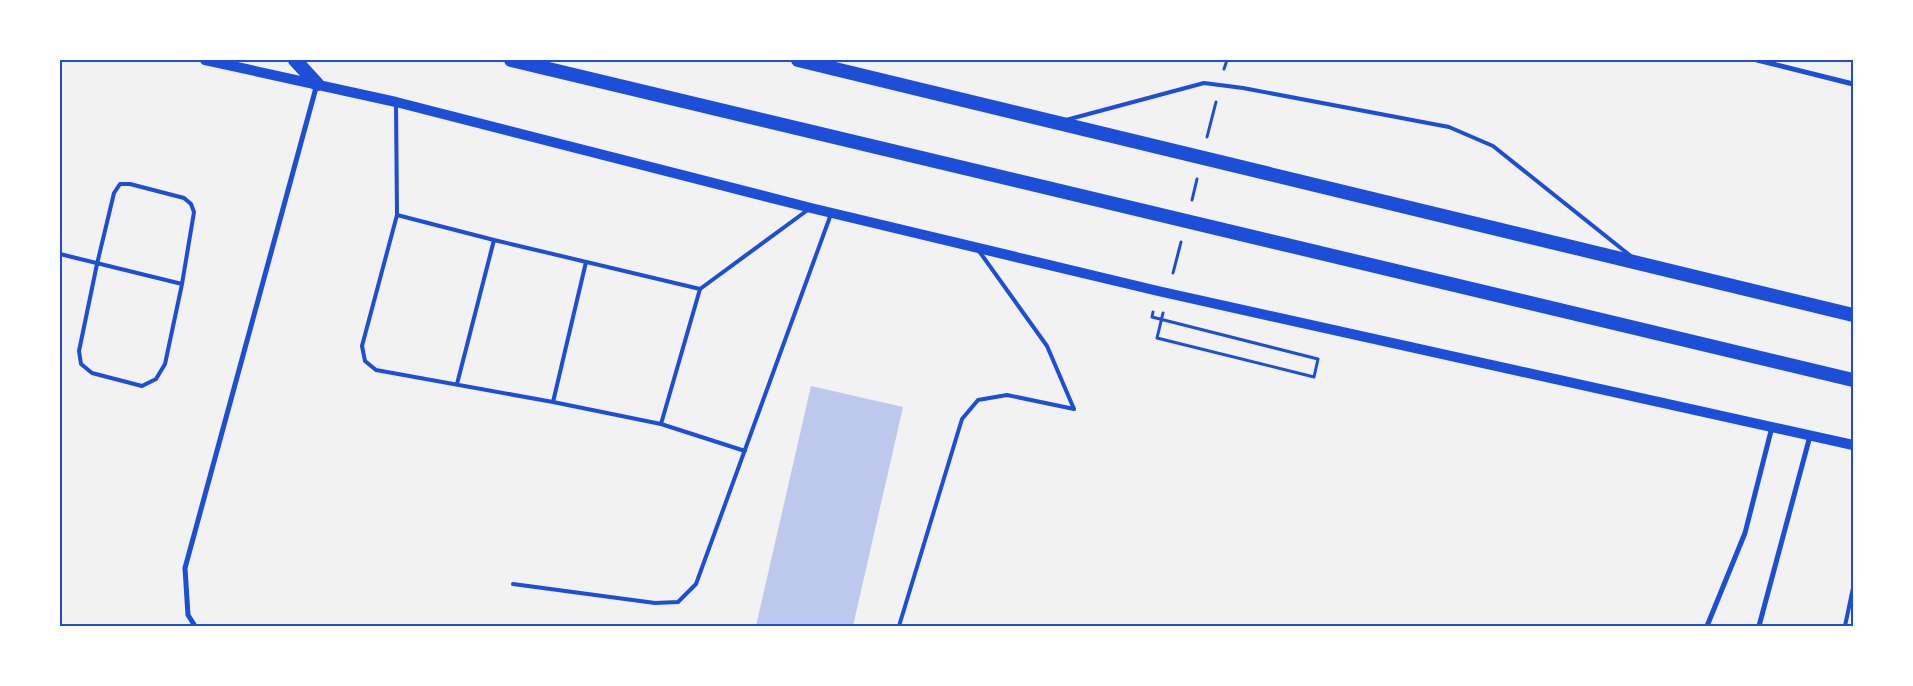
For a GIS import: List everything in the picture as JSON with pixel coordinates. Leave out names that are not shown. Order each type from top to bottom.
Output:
[{"type":"highway","points":[[295,60],[317,84]]},
{"type":"highway","points":[[512,60],[1853,380]]},
{"type":"highway","points":[[798,60],[1853,315]]},
{"type":"main road","points":[[205,60],[396,102],[811,208],[1158,291],[1853,445]]},
{"type":"street","points":[[1757,60],[1853,84]]},
{"type":"street","points":[[195,626],[188,615],[184,568],[317,84]]},
{"type":"street","points":[[1707,626],[1745,533],[1772,426]]},
{"type":"street","points":[[1758,626],[1810,435]]},
{"type":"lane","points":[[1056,123],[1204,83],[1243,88],[1449,127],[1493,146],[1642,264]]},
{"type":"lane","points":[[396,102],[397,215],[362,346],[366,361],[376,370],[661,424],[745,451]]},
{"type":"lane","points":[[120,184],[130,184],[184,198],[190,204],[194,212],[182,284],[165,364],[156,379],[142,386],[92,373],[81,364],[79,351],[96,264],[114,193],[120,184]]},
{"type":"lane","points":[[661,424],[700,289],[811,208]]},
{"type":"lane","points":[[513,584],[655,603],[678,602],[696,584],[832,212]]},
{"type":"lane","points":[[397,215],[700,289]]},
{"type":"lane","points":[[457,384],[494,240]]},
{"type":"lane","points":[[899,626],[962,419],[978,400],[1007,395],[1074,409],[1047,346],[975,246]]},
{"type":"lane","points":[[60,254],[182,284]]},
{"type":"lane","points":[[552,402],[586,262]]},
{"type":"lane","points":[[1845,626],[1853,588]]},
{"type":"path","points":[[1152,316],[1318,359],[1314,377],[1157,338]]},
{"type":"building","points":[[811,386],[903,407],[853,626],[756,626]]}]
